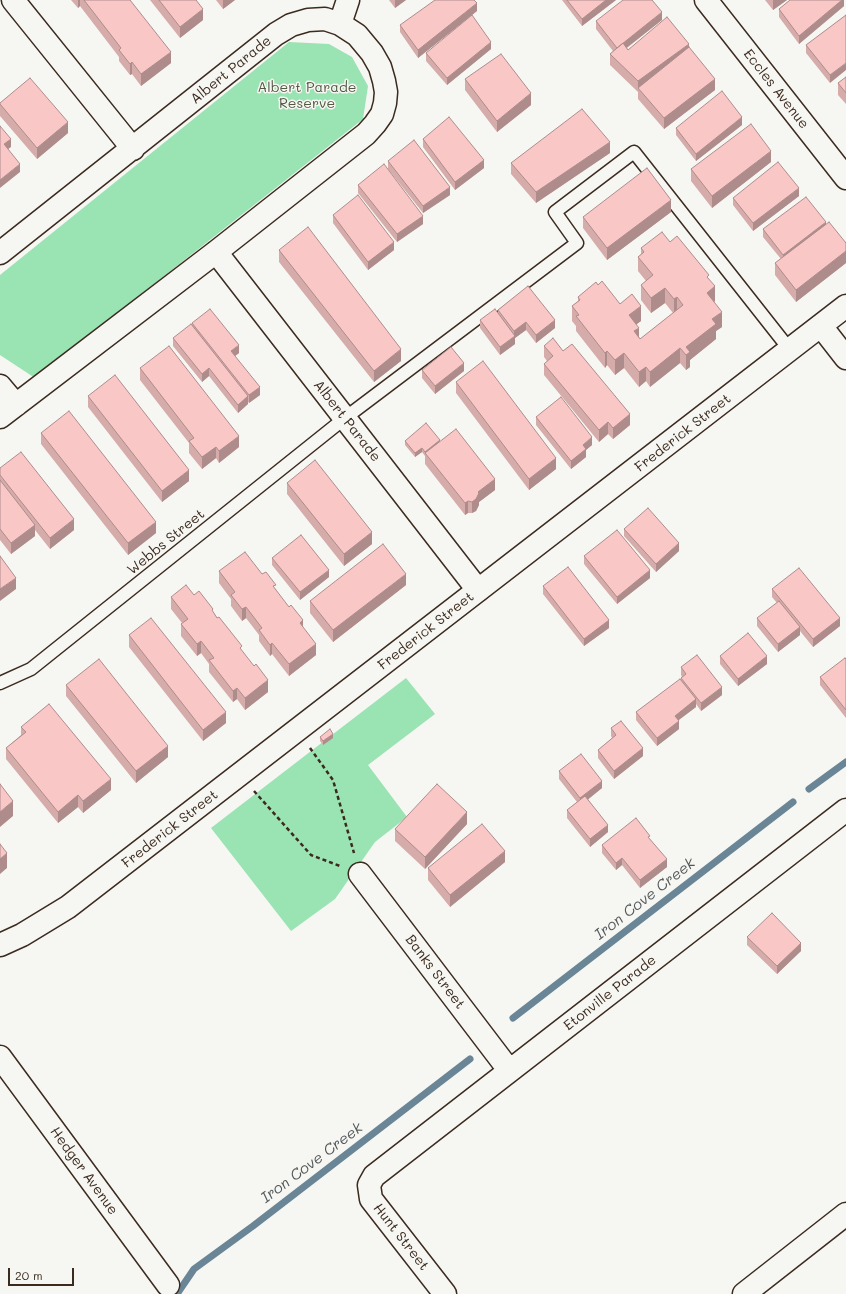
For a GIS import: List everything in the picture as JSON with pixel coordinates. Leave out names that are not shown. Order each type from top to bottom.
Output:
[{"type":"street","points":[[13,0],[133,149]]},
{"type":"street","points":[[340,24],[348,0]]},
{"type":"street","name":"Eccles Avenue","points":[[706,0],[846,178]]},
{"type":"street","name":"Albert Parade","points":[[0,253],[133,149],[276,34],[291,25],[308,20],[325,19],[340,24],[357,35],[372,53],[380,67],[386,92],[382,114],[376,124],[366,134],[216,252],[8,411],[0,386]]},
{"type":"street","name":"Albert Parade","points":[[216,252],[478,590]]},
{"type":"street","name":"Frederick Street","points":[[0,945],[22,935],[68,907],[846,306]]},
{"type":"street","points":[[821,326],[846,358]]},
{"type":"street","name":"Etonville Parade","points":[[374,1176],[846,810]]},
{"type":"street","name":"Banks Street","points":[[360,874],[510,1070]]},
{"type":"street","name":"Hedger Avenue","points":[[0,1057],[168,1285]]},
{"type":"street","name":"Hunt Street","points":[[374,1176],[369,1185],[371,1198],[445,1294]]},
{"type":"street","points":[[744,1294],[846,1214]]},
{"type":"lane","name":"Webbs Street","points":[[0,683],[31,669],[345,418],[577,243],[554,212],[634,152],[790,350]]},
{"type":"path","points":[[309,748],[333,780],[360,874]]},
{"type":"path","points":[[254,790],[311,855],[360,874]]},
{"type":"green space","name":"Albert Parade Reserve","points":[[289,42],[329,44],[352,57],[368,86],[363,119],[35,378],[0,355],[0,275]]},
{"type":"green space","points":[[406,678],[435,714],[368,765],[407,817],[375,842],[335,899],[291,931],[211,828]]},
{"type":"building","points":[[84,0],[130,0],[171,52],[141,74],[132,62],[130,64],[119,50],[121,48]]},
{"type":"building","points":[[159,0],[196,0],[203,9],[180,27]]},
{"type":"building","points":[[435,0],[474,0],[477,3],[418,50],[400,25]]},
{"type":"building","points":[[567,0],[606,0],[582,19]]},
{"type":"building","points":[[623,0],[652,0],[662,12],[617,48],[596,21]]},
{"type":"building","points":[[790,0],[842,0],[799,36],[779,9]]},
{"type":"building","points":[[472,15],[491,42],[447,78],[426,53]]},
{"type":"building","points":[[846,15],[846,63],[830,75],[806,45]]},
{"type":"building","points":[[667,17],[689,44],[638,81],[610,54],[623,43],[628,50]]},
{"type":"building","points":[[689,47],[715,79],[664,118],[638,88]]},
{"type":"building","points":[[501,54],[531,93],[497,121],[465,79]]},
{"type":"building","points":[[846,77],[846,93],[838,83]]},
{"type":"building","points":[[30,78],[68,122],[37,148],[0,104]]},
{"type":"building","points":[[722,91],[742,117],[696,154],[676,128]]},
{"type":"building","points":[[582,109],[610,142],[536,192],[511,163]]},
{"type":"building","points":[[449,117],[484,160],[455,182],[423,139]]},
{"type":"building","points":[[751,124],[771,151],[712,196],[691,169]]},
{"type":"building","points":[[0,126],[11,139],[4,144],[20,164],[0,180]]},
{"type":"building","points":[[414,140],[450,187],[423,206],[388,161]]},
{"type":"building","points":[[778,162],[799,188],[753,223],[733,198]]},
{"type":"building","points":[[384,164],[423,216],[397,234],[358,185]]},
{"type":"building","points":[[647,168],[671,200],[607,248],[583,217]]},
{"type":"building","points":[[358,195],[394,242],[368,262],[333,215]]},
{"type":"building","points":[[806,197],[826,222],[783,255],[763,229]]},
{"type":"building","points":[[829,222],[846,243],[846,251],[796,290],[775,263]]},
{"type":"building","points":[[308,227],[401,349],[374,371],[279,250]]},
{"type":"building","points":[[662,232],[670,242],[677,236],[709,275],[707,277],[715,286],[707,293],[722,312],[712,319],[716,324],[686,347],[690,352],[686,355],[680,348],[650,372],[646,367],[639,372],[624,353],[615,360],[607,351],[605,353],[576,316],[579,315],[572,306],[580,300],[578,297],[596,282],[598,285],[602,281],[620,304],[632,294],[641,306],[629,315],[639,328],[634,331],[640,339],[683,305],[677,297],[674,299],[665,288],[651,298],[641,285],[653,275],[638,257],[644,252],[641,248]]},
{"type":"building","points":[[528,286],[555,320],[536,335],[526,322],[514,331],[498,310]]},
{"type":"building","points":[[210,309],[239,345],[231,351],[260,387],[249,395],[192,323]]},
{"type":"building","points":[[495,309],[515,336],[500,347],[480,320]]},
{"type":"building","points":[[191,324],[248,396],[238,405],[209,368],[202,374],[173,338]]},
{"type":"building","points":[[553,338],[563,351],[572,344],[630,414],[613,428],[608,422],[599,430],[544,364],[553,356],[544,346]]},
{"type":"building","points":[[169,346],[239,436],[219,451],[216,447],[202,457],[189,441],[194,438],[140,368]]},
{"type":"building","points":[[451,347],[464,363],[435,386],[422,370]]},
{"type":"building","points":[[483,361],[556,458],[529,479],[456,382]]},
{"type":"building","points":[[115,375],[189,470],[162,491],[88,396]]},
{"type":"building","points":[[561,397],[592,437],[583,445],[586,449],[571,461],[536,417]]},
{"type":"building","points":[[69,411],[156,522],[128,543],[41,433]]},
{"type":"building","points":[[426,423],[440,440],[425,452],[422,448],[415,453],[405,441]]},
{"type":"building","points":[[456,429],[495,479],[478,492],[479,493],[476,499],[472,502],[468,501],[465,503],[425,453]]},
{"type":"building","points":[[21,452],[74,519],[50,538],[0,475],[0,468]]},
{"type":"building","points":[[315,460],[372,532],[344,554],[287,483]]},
{"type":"building","points":[[0,480],[35,525],[11,543],[0,529]]},
{"type":"building","points":[[648,508],[679,543],[656,564],[624,529]]},
{"type":"building","points":[[617,530],[650,570],[617,597],[584,556]]},
{"type":"building","points":[[301,535],[329,570],[300,592],[272,558]]},
{"type":"building","points":[[383,544],[406,574],[333,630],[310,601]]},
{"type":"building","points":[[245,552],[262,574],[266,572],[276,585],[273,586],[289,607],[291,605],[303,620],[300,623],[316,644],[289,664],[272,643],[270,645],[259,630],[262,628],[246,607],[242,609],[231,595],[235,592],[219,571]]},
{"type":"building","points":[[0,556],[16,578],[0,589]]},
{"type":"building","points":[[568,567],[609,620],[584,639],[543,586]]},
{"type":"building","points":[[799,568],[840,618],[813,639],[772,589]]},
{"type":"building","points":[[186,585],[194,595],[199,591],[213,609],[212,610],[217,618],[219,617],[242,646],[240,648],[254,666],[256,664],[268,680],[245,698],[237,688],[233,691],[209,660],[214,658],[201,641],[197,644],[181,624],[188,619],[171,597]]},
{"type":"building","points":[[779,601],[800,627],[778,644],[757,618]]},
{"type":"building","points":[[151,618],[226,712],[203,730],[129,635]]},
{"type":"building","points":[[748,633],[767,656],[738,679],[720,656]]},
{"type":"building","points":[[697,655],[722,687],[701,703],[681,678],[686,674],[681,667]]},
{"type":"building","points":[[845,658],[846,659],[846,710],[820,677]]},
{"type":"building","points":[[99,659],[168,746],[136,771],[66,685]]},
{"type":"building","points":[[680,679],[696,699],[675,716],[679,721],[657,738],[636,712]]},
{"type":"building","points":[[49,704],[111,779],[83,801],[78,795],[58,812],[6,748],[26,732],[21,727]]},
{"type":"building","points":[[621,721],[643,748],[614,771],[598,750],[616,735],[611,728]]},
{"type":"building","points":[[330,729],[333,734],[323,741],[320,737]]},
{"type":"building","points":[[581,754],[602,781],[580,798],[559,771]]},
{"type":"building","points":[[0,784],[13,801],[0,812]]},
{"type":"building","points":[[437,784],[467,812],[425,857],[395,829]]},
{"type":"building","points":[[585,796],[608,825],[590,839],[567,810]]},
{"type":"building","points":[[636,818],[650,836],[648,837],[667,859],[640,880],[622,858],[616,863],[602,845]]},
{"type":"building","points":[[482,824],[505,851],[450,895],[428,868]]},
{"type":"building","points":[[0,844],[7,853],[0,859]]},
{"type":"building","points":[[772,913],[801,943],[777,966],[747,937]]},
{"type":"waterway","name":"Iron Cove Creek","points":[[809,789],[846,762]]},
{"type":"waterway","name":"Iron Cove Creek","points":[[513,1018],[793,802]]},
{"type":"waterway","name":"Iron Cove Creek","points":[[177,1294],[194,1269],[253,1226],[470,1059]]}]
